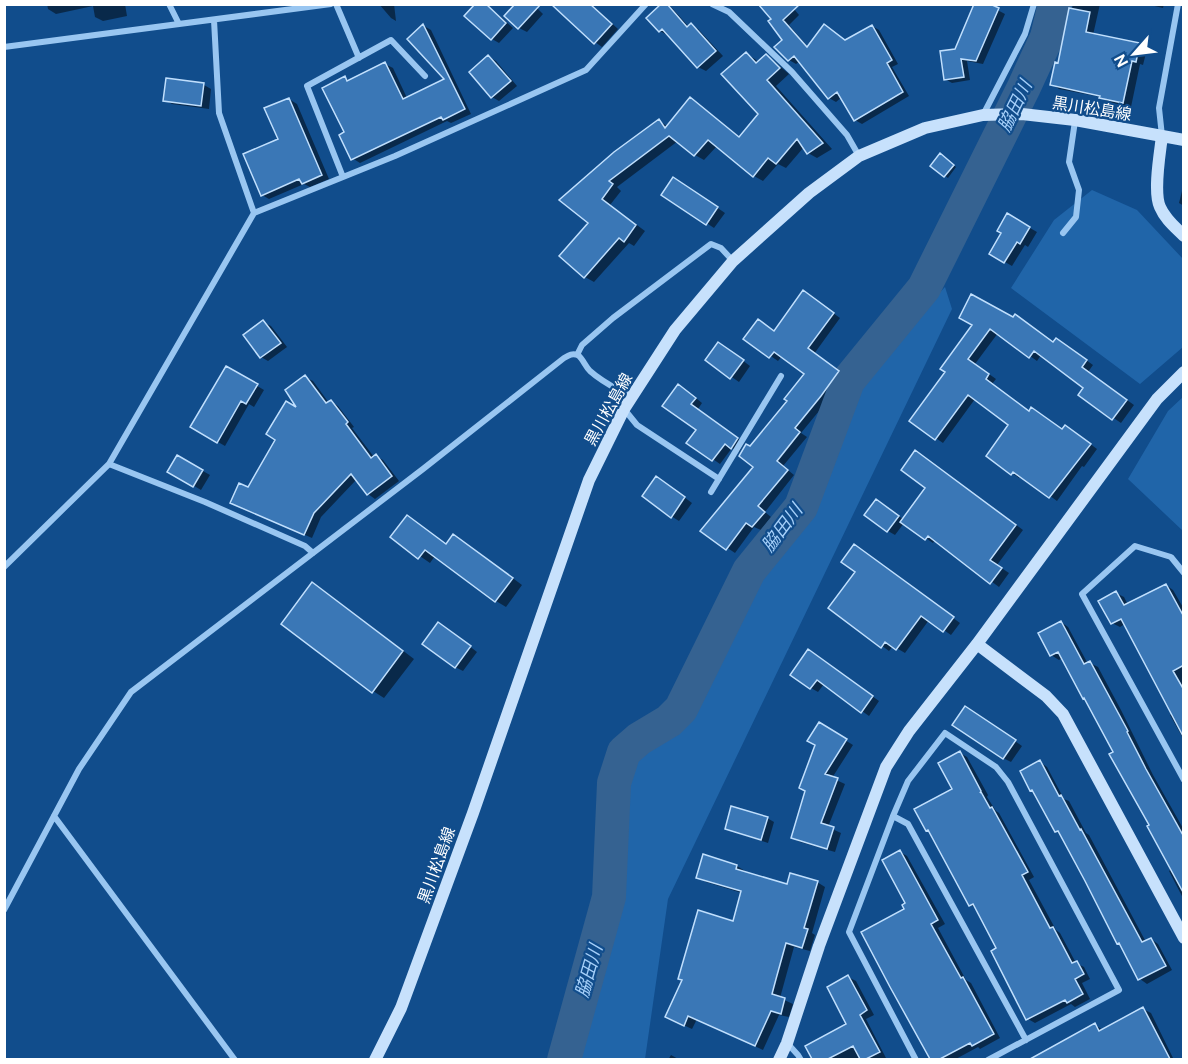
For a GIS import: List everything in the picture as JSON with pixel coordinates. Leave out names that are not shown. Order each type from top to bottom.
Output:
[{"type":"main road","name":"黒川松島線","points":[[375,1059],[401,1008],[433,922],[589,480],[624,409],[675,330],[733,261],[809,193],[859,156],[925,128],[983,115],[1023,114],[1076,120],[1184,140]]},
{"type":"main road","points":[[1162,136],[1157,185],[1158,205],[1168,221],[1184,236]]},
{"type":"main road","points":[[779,1059],[787,1043],[819,946],[886,767],[909,731],[977,644],[1157,399],[1184,372]]},
{"type":"main road","points":[[977,644],[1046,696],[1063,714],[1184,938]]},
{"type":"street","points":[[169,4],[179,24]]},
{"type":"street","points":[[4,47],[331,4]]},
{"type":"street","points":[[336,4],[359,58]]},
{"type":"street","points":[[4,567],[109,464],[254,213],[395,156],[586,69],[646,4]]},
{"type":"street","points":[[712,4],[730,8],[792,72],[847,135],[859,156]]},
{"type":"street","points":[[983,115],[1025,34],[1034,4]]},
{"type":"street","points":[[1162,136],[1159,108],[1178,4]]},
{"type":"street","points":[[214,20],[219,113],[254,213]]},
{"type":"street","points":[[343,177],[307,86],[391,40],[425,76]]},
{"type":"street","points":[[1064,233],[1076,217],[1079,190],[1069,162],[1076,120]]},
{"type":"street","points":[[577,355],[582,345],[612,318],[711,244],[722,248],[733,261]]},
{"type":"street","points":[[4,910],[79,770],[131,692],[564,358],[571,354],[577,355],[588,369],[604,382],[632,397]]},
{"type":"street","points":[[711,492],[781,376]]},
{"type":"street","points":[[624,409],[637,425],[719,479]]},
{"type":"street","points":[[109,464],[205,502],[285,537],[313,553]]},
{"type":"street","points":[[1184,573],[1171,557],[1135,546],[1082,594],[1184,780]]},
{"type":"street","points":[[916,1059],[849,932],[908,781],[945,733],[996,767],[1008,782],[1119,990],[988,1059]]},
{"type":"street","points":[[54,816],[235,1059]]},
{"type":"street","points":[[893,816],[908,824],[1026,1040]]},
{"type":"street","points":[[787,1043],[801,1059]]},
{"type":"shaded area","points":[[1092,190],[1137,210],[1183,259],[1183,347],[1140,384],[1011,288],[1054,220]]},
{"type":"shaded area","points":[[945,287],[952,309],[668,899],[645,1059],[571,1059],[615,897],[625,761],[682,719],[853,386]]},
{"type":"shaded area","points":[[1183,397],[1183,531],[1128,479],[1168,411]]},
{"type":"building","points":[[475,4],[486,4],[506,23],[491,40],[464,16]]},
{"type":"building","points":[[515,4],[541,4],[518,29],[504,16]]},
{"type":"building","points":[[551,4],[590,4],[612,24],[594,44]]},
{"type":"building","points":[[661,4],[667,4],[687,27],[691,23],[716,51],[697,68],[662,29],[659,32],[646,18]]},
{"type":"building","points":[[758,4],[800,4],[783,20],[807,47],[824,24],[845,40],[872,25],[892,60],[887,63],[903,92],[854,121],[837,92],[828,99],[794,56],[788,61],[774,47],[782,40],[768,21],[771,19]]},
{"type":"building","points":[[974,4],[990,4],[999,8],[976,61],[961,59],[964,77],[944,80],[940,51],[955,49]]},
{"type":"building","points":[[1069,8],[1090,12],[1086,32],[1140,43],[1136,62],[1132,61],[1123,103],[1050,85],[1055,62],[1058,63]]},
{"type":"building","points":[[423,24],[465,109],[443,120],[441,117],[351,160],[339,135],[344,132],[322,88],[345,76],[347,81],[385,62],[403,99],[444,79],[407,39]]},
{"type":"building","points":[[746,52],[756,63],[766,54],[780,68],[767,80],[823,143],[807,154],[797,139],[776,164],[768,158],[753,177],[708,140],[694,156],[669,136],[609,181],[613,184],[602,199],[636,225],[624,242],[619,238],[584,278],[559,256],[588,223],[559,200],[614,152],[659,119],[665,128],[690,97],[739,137],[758,114],[721,74]]},
{"type":"building","points":[[488,55],[511,81],[491,98],[469,72]]},
{"type":"building","points":[[166,78],[204,83],[201,106],[163,101]]},
{"type":"building","points":[[289,98],[322,175],[302,184],[299,179],[261,196],[243,154],[278,139],[264,108]]},
{"type":"building","points":[[940,153],[954,165],[944,177],[930,166]]},
{"type":"building","points":[[673,177],[718,207],[706,225],[661,195]]},
{"type":"building","points":[[1007,213],[1030,227],[1020,244],[1017,242],[1004,263],[989,254],[1001,233],[997,231]]},
{"type":"building","points":[[803,290],[834,313],[808,348],[839,371],[795,428],[800,432],[777,461],[788,470],[758,506],[765,512],[752,527],[746,523],[726,550],[700,531],[753,467],[739,456],[746,444],[750,446],[787,401],[784,399],[804,374],[774,352],[769,358],[743,339],[758,319],[774,331]]},
{"type":"building","points":[[971,294],[1013,317],[1015,314],[1053,342],[1056,338],[1087,360],[1082,367],[1127,400],[1112,420],[1078,395],[1083,388],[1034,351],[1029,358],[990,329],[968,359],[989,374],[986,379],[1029,411],[1031,407],[1062,429],[1065,425],[1091,444],[1049,498],[1013,472],[1011,475],[986,456],[1008,425],[968,395],[935,440],[909,421],[945,372],[940,369],[972,325],[959,318]]},
{"type":"building","points":[[263,320],[281,343],[260,358],[243,335]]},
{"type":"building","points":[[718,342],[744,360],[730,379],[705,360]]},
{"type":"building","points":[[226,366],[258,384],[246,404],[241,401],[217,443],[190,427]]},
{"type":"building","points":[[305,375],[326,403],[331,400],[371,458],[376,454],[392,476],[367,495],[351,474],[314,513],[304,535],[230,503],[239,483],[248,487],[275,440],[266,434],[286,401],[296,407],[285,390]]},
{"type":"building","points":[[678,384],[696,398],[691,404],[738,438],[731,449],[725,444],[712,461],[686,443],[696,430],[662,406]]},
{"type":"building","points":[[915,450],[1016,525],[990,560],[1002,568],[990,584],[928,536],[925,540],[900,522],[925,488],[901,470]]},
{"type":"building","points":[[177,455],[203,470],[193,487],[167,472]]},
{"type":"building","points":[[656,476],[685,497],[671,518],[642,496]]},
{"type":"building","points":[[876,499],[899,516],[887,532],[864,515]]},
{"type":"building","points":[[407,515],[446,544],[453,534],[513,578],[495,602],[425,550],[418,559],[390,537]]},
{"type":"building","points":[[854,544],[954,617],[943,632],[921,616],[896,650],[885,642],[881,648],[828,608],[855,572],[841,562]]},
{"type":"building","points":[[312,582],[403,651],[372,693],[281,624]]},
{"type":"building","points":[[1166,584],[1184,617],[1184,665],[1173,671],[1184,690],[1184,738],[1121,619],[1111,624],[1098,601],[1116,591],[1124,605]]},
{"type":"building","points":[[1061,621],[1084,664],[1090,661],[1184,837],[1184,894],[1109,754],[1113,752],[1084,698],[1058,652],[1050,656],[1038,633]]},
{"type":"building","points":[[438,622],[471,646],[455,668],[422,644]]},
{"type":"building","points":[[808,649],[873,696],[861,713],[817,680],[810,689],[790,675]]},
{"type":"building","points":[[965,706],[1016,740],[1003,759],[952,725]]},
{"type":"building","points":[[819,722],[847,739],[825,774],[838,778],[821,823],[834,827],[827,849],[791,838],[805,791],[799,788],[815,745],[807,741]]},
{"type":"building","points":[[960,751],[980,793],[990,808],[992,807],[1028,872],[1022,875],[1050,928],[1053,927],[1072,963],[1077,961],[1084,974],[1075,979],[1083,994],[1067,1003],[1065,1000],[1026,1020],[991,951],[996,948],[973,904],[969,906],[928,830],[926,831],[914,809],[952,789],[938,763]]},
{"type":"building","points":[[1040,760],[1059,796],[1061,795],[1081,829],[1142,942],[1151,938],[1166,966],[1138,980],[1058,831],[1055,832],[1020,771]]},
{"type":"building","points":[[731,806],[768,817],[761,840],[725,829]]},
{"type":"building","points":[[900,850],[938,920],[931,924],[994,1034],[972,1046],[970,1043],[940,1059],[930,1059],[861,932],[904,909],[902,905],[905,903],[882,860]]},
{"type":"building","points":[[703,854],[737,865],[736,869],[787,884],[790,873],[818,881],[804,928],[808,929],[802,948],[786,943],[772,994],[785,998],[781,1014],[771,1011],[755,1046],[688,1016],[684,1026],[665,1017],[682,980],[678,979],[698,910],[733,921],[741,891],[696,878]]},
{"type":"building","points":[[848,975],[867,1010],[860,1015],[880,1052],[866,1059],[860,1059],[853,1046],[828,1059],[812,1059],[805,1046],[846,1024],[827,987]]},
{"type":"building","points":[[1143,1007],[1170,1059],[1030,1059],[1095,1023],[1099,1031]]},
{"type":"waterway","name":"脇田川","points":[[564,1060],[609,897],[614,783],[624,752],[639,739],[669,721],[681,709],[749,571],[801,507],[848,381],[924,288],[1024,87],[1047,37],[1055,4]]}]
